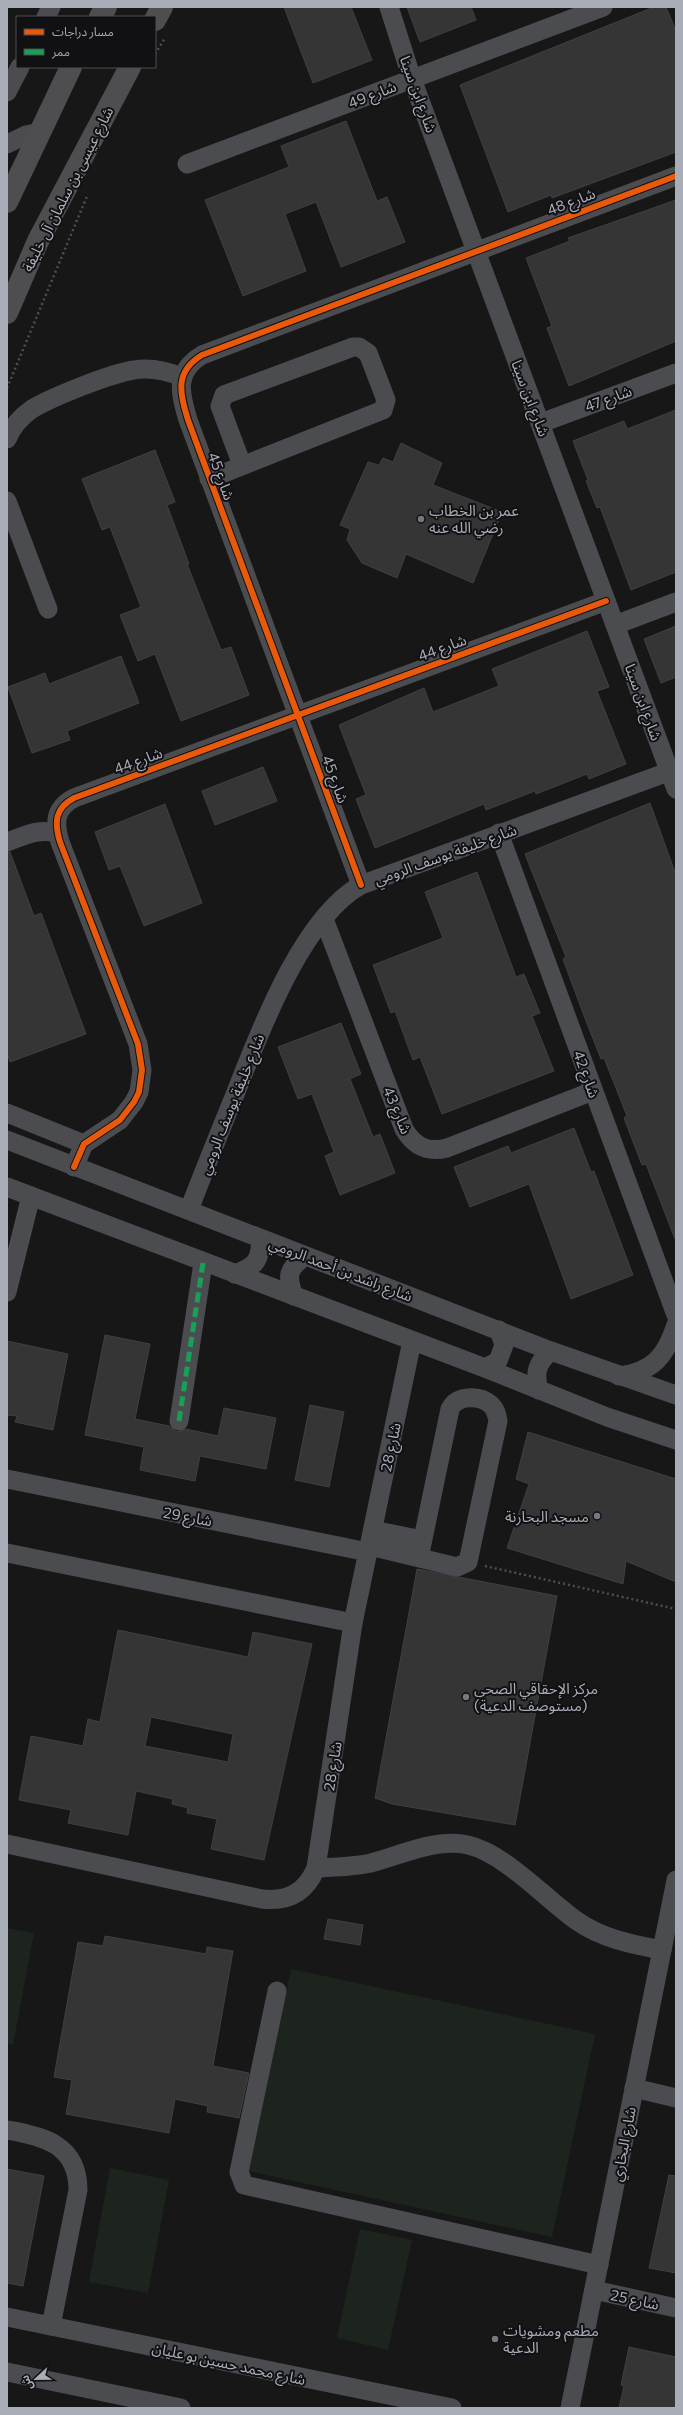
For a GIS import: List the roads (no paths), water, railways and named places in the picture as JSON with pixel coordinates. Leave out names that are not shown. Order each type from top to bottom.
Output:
[{"type":"highway","points":[[101,16],[106,7]]},
{"type":"highway","points":[[156,18],[162,7]]},
{"type":"highway","points":[[7,202],[71,68]]},
{"type":"highway","name":"شارع عيسى بن سلمان آل خليفة","points":[[7,313],[38,241],[129,68]]},
{"type":"street","points":[[46,16],[51,7]]},
{"type":"street","name":"شارع ابن سينا","points":[[389,7],[412,78],[606,601],[674,777]]},
{"type":"street","name":"شارع 49","points":[[187,164],[603,7]]},
{"type":"street","points":[[7,92],[19,68]]},
{"type":"street","points":[[7,144],[26,135],[40,132]]},
{"type":"street","name":"شارع 48","points":[[476,250],[676,176]]},
{"type":"street","points":[[7,439],[19,420],[31,410],[111,376],[146,369],[159,370],[182,377],[192,361],[202,355],[476,250]]},
{"type":"street","points":[[210,478],[383,410],[386,400],[368,353],[359,347],[353,346],[224,395],[220,406],[242,465]]},
{"type":"street","name":"شارع 47","points":[[541,423],[676,372]]},
{"type":"street","name":"شارع 45","points":[[182,377],[180,385],[184,407],[361,885]]},
{"type":"street","points":[[7,501],[48,609]]},
{"type":"street","name":"شارع 44","points":[[74,1167],[84,1144],[128,1111],[139,1092],[142,1070],[138,1044],[57,833],[58,813],[66,802],[606,601]]},
{"type":"street","points":[[615,625],[676,602]]},
{"type":"street","name":"شارع خليفة يوسف الرومي","points":[[189,1210],[277,993],[299,954],[324,919],[343,897],[361,885],[499,833],[674,777]]},
{"type":"street","points":[[7,842],[42,830],[57,833]]},
{"type":"street","name":"شارع 42","points":[[499,833],[676,1315]]},
{"type":"street","name":"شارع 43","points":[[324,919],[404,1129],[419,1146],[432,1150],[447,1148],[593,1091]]},
{"type":"street","points":[[7,1113],[84,1144]]},
{"type":"street","name":"شارع راشد بن أحمد الرومي","points":[[7,1140],[551,1351],[676,1395]]},
{"type":"street","points":[[7,1187],[203,1263],[485,1368],[607,1417],[676,1440]]},
{"type":"street","points":[[7,1292],[31,1196]]},
{"type":"street","points":[[235,1274],[251,1268],[261,1255],[261,1239]]},
{"type":"street","points":[[294,1296],[288,1281],[292,1265],[305,1256]]},
{"type":"street","points":[[179,1421],[203,1263]]},
{"type":"street","points":[[619,1376],[642,1371],[656,1362],[668,1347],[676,1325]]},
{"type":"street","points":[[485,1368],[498,1361],[504,1345],[499,1330]]},
{"type":"street","name":"شارع 28","points":[[7,1844],[274,1900],[290,1897],[306,1886],[316,1868],[353,1623],[412,1341]]},
{"type":"street","points":[[539,1390],[535,1375],[540,1361],[551,1351]]},
{"type":"street","name":"شارع 29","points":[[7,1479],[370,1543],[421,1549],[457,1567],[468,1562],[498,1422],[496,1412],[485,1401],[468,1398],[461,1399],[452,1405],[450,1409],[421,1549]]},
{"type":"street","points":[[7,1553],[353,1623]]},
{"type":"street","points":[[316,1868],[371,1862],[432,1845],[450,1843],[468,1845],[485,1851],[500,1861],[577,1921],[596,1932],[616,1941],[662,1950]]},
{"type":"street","name":"شارع البخاري","points":[[570,2408],[662,1950],[674,1904],[676,1880]]},
{"type":"street","points":[[277,1991],[239,2172],[244,2185],[599,2265]]},
{"type":"street","points":[[634,2088],[676,2098]]},
{"type":"street","points":[[7,2130],[46,2138],[62,2150],[72,2162],[78,2176],[78,2190],[50,2326]]},
{"type":"street","name":"شارع 25","points":[[594,2290],[676,2308]]},
{"type":"street","name":"شارع محمد حسين بو عليان","points":[[7,2317],[452,2408]]},
{"type":"street","points":[[7,2372],[181,2408]]},
{"type":"place","name":"عمر بن الخطاب رضي الله عنه","points":[[421,519]]},
{"type":"place","name":"مسجد البحارنة","points":[[597,1516]]},
{"type":"place","name":"مركز الإحقاقي الصحي (مستوصف الدعية)","points":[[466,1697]]},
{"type":"place","name":"مطعم ومشويات الدعية","points":[[495,2339]]}]
